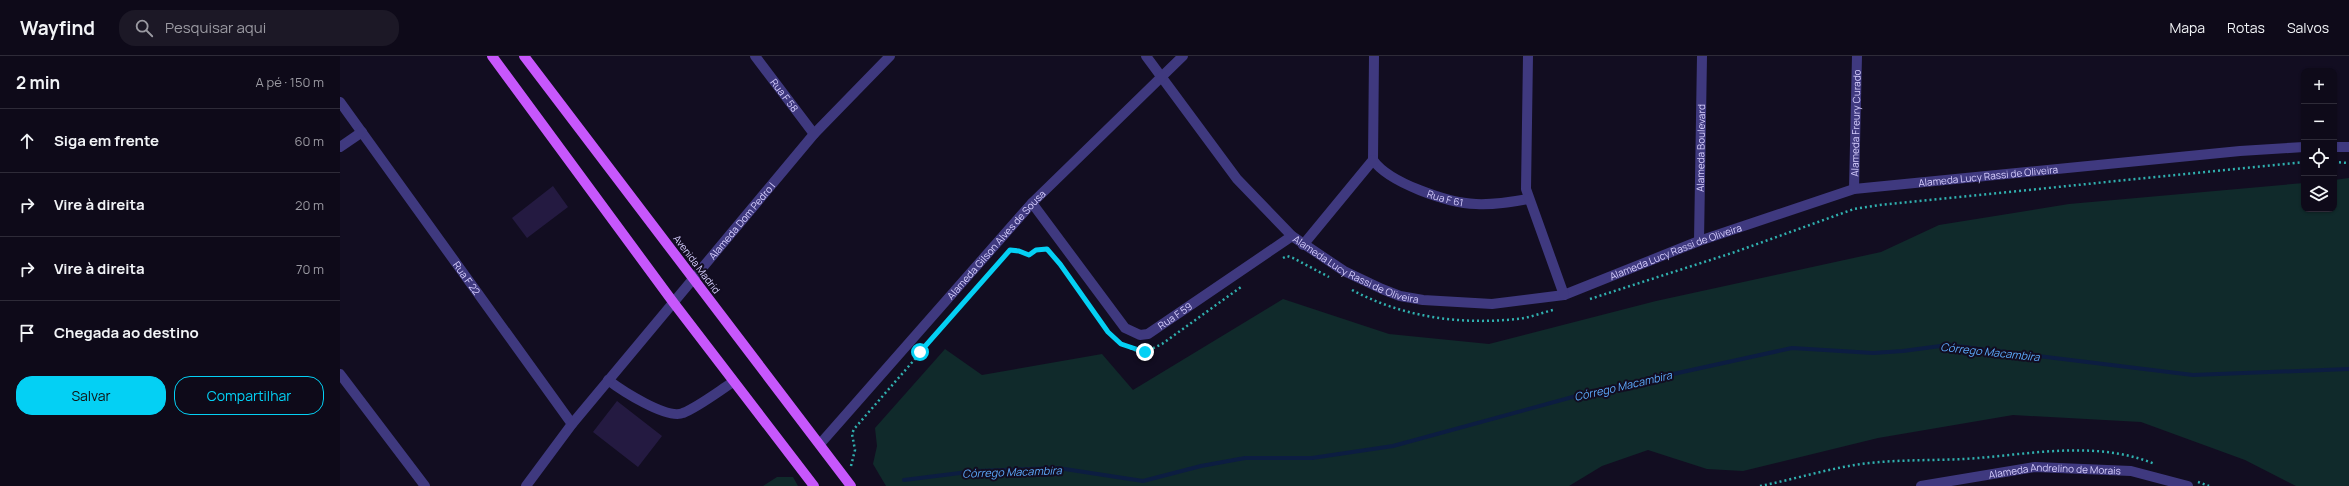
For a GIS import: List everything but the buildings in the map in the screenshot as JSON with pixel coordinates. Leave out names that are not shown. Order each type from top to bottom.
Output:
[{"type":"main road","points":[[492,56],[673,302],[814,486]]},
{"type":"main road","name":"Avenida Madrid","points":[[524,56],[851,486]]},
{"type":"street","name":"Rua F 58","points":[[754,56],[814,134]]},
{"type":"street","name":"Alameda Dom Pedro I","points":[[526,486],[572,424],[608,380],[814,134],[890,56]]},
{"type":"street","name":"Alameda Lucy Rassi de Oliveira","points":[[1146,56],[1237,179],[1292,236],[1303,245],[1344,271],[1400,296],[1422,300],[1492,304],[1564,294],[1699,241],[1854,189],[2232,152],[2301,147]]},
{"type":"street","name":"Alameda Gilson Alves de Sousa","points":[[820,444],[1032,203],[1183,56]]},
{"type":"street","points":[[1303,245],[1373,160],[1374,56]]},
{"type":"street","points":[[1528,56],[1526,189],[1564,294]]},
{"type":"street","name":"Alameda Boulevard","points":[[1699,241],[1702,56]]},
{"type":"street","name":"Alameda Freury Curado","points":[[1854,189],[1857,56]]},
{"type":"street","name":"Rua F 22","points":[[340,102],[572,424]]},
{"type":"street","points":[[340,147],[362,132]]},
{"type":"street","points":[[2337,147],[2349,147]]},
{"type":"street","name":"Rua F 61","points":[[1373,160],[1381,170],[1398,180],[1440,196],[1475,204],[1502,204],[1528,198]]},
{"type":"street","name":"Rua F 59","points":[[1032,203],[1125,328],[1140,335],[1148,334],[1292,236]]},
{"type":"street","points":[[340,374],[425,486]]},
{"type":"street","points":[[608,380],[630,396],[669,413],[682,414],[733,382]]},
{"type":"street","name":"Alameda Andrelino de Morais","points":[[1921,486],[1943,484],[2035,467],[2131,472],[2188,486]]},
{"type":"path","points":[[1586,300],[1735,252],[1854,209],[1888,204],[2301,162]]},
{"type":"path","points":[[2337,162],[2349,163]]},
{"type":"path","points":[[853,471],[850,464],[855,450],[852,434],[854,429],[1010,250],[1019,251],[1029,255],[1036,250],[1047,249],[1060,264],[1108,332],[1121,344],[1141,352],[1145,352],[1162,344],[1245,284]]},
{"type":"path","points":[[1277,260],[1287,256],[1294,258],[1332,279]]},
{"type":"path","points":[[1351,289],[1392,309],[1460,320],[1518,319],[1559,308]]},
{"type":"green space","points":[[2349,178],[2349,486],[2296,486],[2245,460],[2141,422],[2013,415],[1878,438],[1743,471],[1707,469],[1648,450],[1602,466],[1569,486],[886,486],[873,464],[877,446],[875,428],[945,349],[982,375],[1102,354],[1133,390],[1283,299],[1389,334],[1489,344],[1656,301],[1881,252],[1939,225],[2069,204],[2301,183],[2301,212],[2337,212],[2337,180]]},
{"type":"green space","points":[[777,477],[793,477],[798,486],[763,486]]},
{"type":"waterway","name":"Córrego Macambira","points":[[904,480],[976,471],[1058,468],[1143,481],[1201,466],[1245,458],[1312,458],[1393,446],[1591,392],[1792,348],[1873,353],[1948,345],[2193,375],[2349,369]]},
{"type":"route","points":[[920,352],[1010,250],[1019,251],[1029,255],[1036,250],[1047,249],[1060,264],[1108,332],[1121,344],[1137,351],[1145,352]]}]
